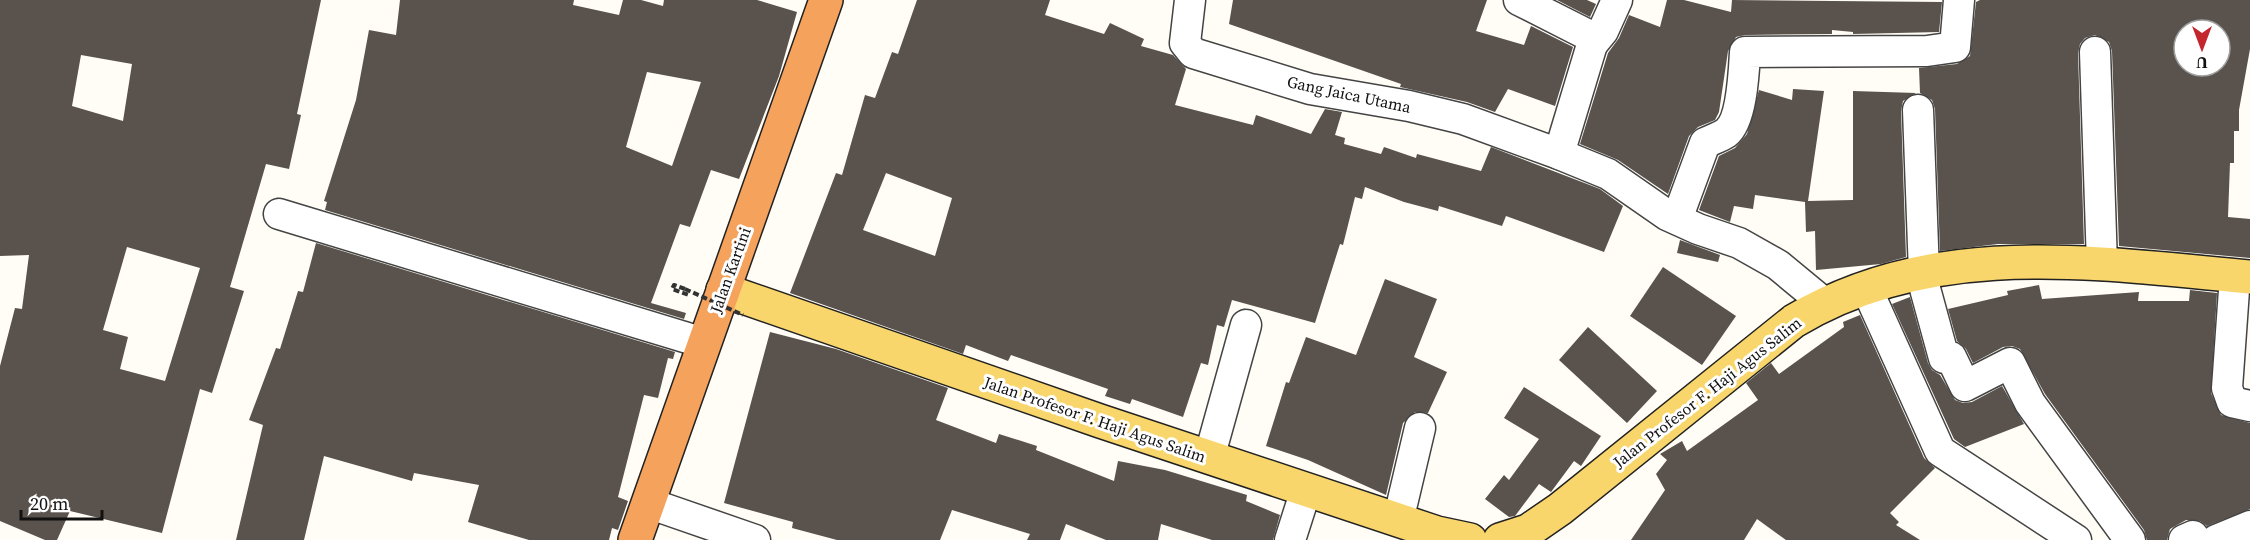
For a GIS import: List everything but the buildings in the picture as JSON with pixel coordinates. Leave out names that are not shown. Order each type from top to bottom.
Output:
[{"type":"highway","name":"Jalan Kartini","points":[[635,540],[826,0]]},
{"type":"main road","name":"Jalan Profesor F. Haji Agus Salim","points":[[1500,540],[1508,540],[1528,531],[1560,509],[1794,321],[1824,303],[1866,287],[1978,262],[2036,260],[2243,276]]},
{"type":"main road","name":"Jalan Profesor F. Haji Agus Salim","points":[[723,290],[1209,458],[1398,521],[1470,540]]},
{"type":"street","name":"Gang Jaica Utama","points":[[1190,0],[1185,43],[1193,53],[1310,89],[1409,106],[1462,119],[1559,154],[1608,174],[1677,219],[1739,243],[1768,260],[1824,303]]},
{"type":"street","points":[[1520,0],[1593,35],[1594,42]]},
{"type":"street","points":[[1559,154],[1594,42],[1603,31],[1617,0]]},
{"type":"street","points":[[1677,219],[1705,143],[1728,132],[1734,119],[1744,83],[1745,52],[1927,51],[1955,46],[1959,0]]},
{"type":"street","points":[[2095,52],[2102,265]]},
{"type":"street","points":[[1918,110],[1922,273],[1944,358],[1951,357],[1965,386],[2010,363],[2030,403],[2130,540]]},
{"type":"street","points":[[279,214],[704,343]]},
{"type":"street","points":[[2243,276],[2227,388],[2232,402],[2250,406]]},
{"type":"street","points":[[1866,287],[1940,450],[2076,540]]},
{"type":"street","points":[[1209,458],[1246,325]]},
{"type":"street","points":[[1398,521],[1420,428]]},
{"type":"street","points":[[1290,540],[1306,490]]},
{"type":"street","points":[[648,503],[755,540]]},
{"type":"street","points":[[2216,540],[2250,526]]},
{"type":"street","points":[[2184,540],[2193,536],[2196,540]]},
{"type":"path","points":[[685,291],[743,315]]}]
